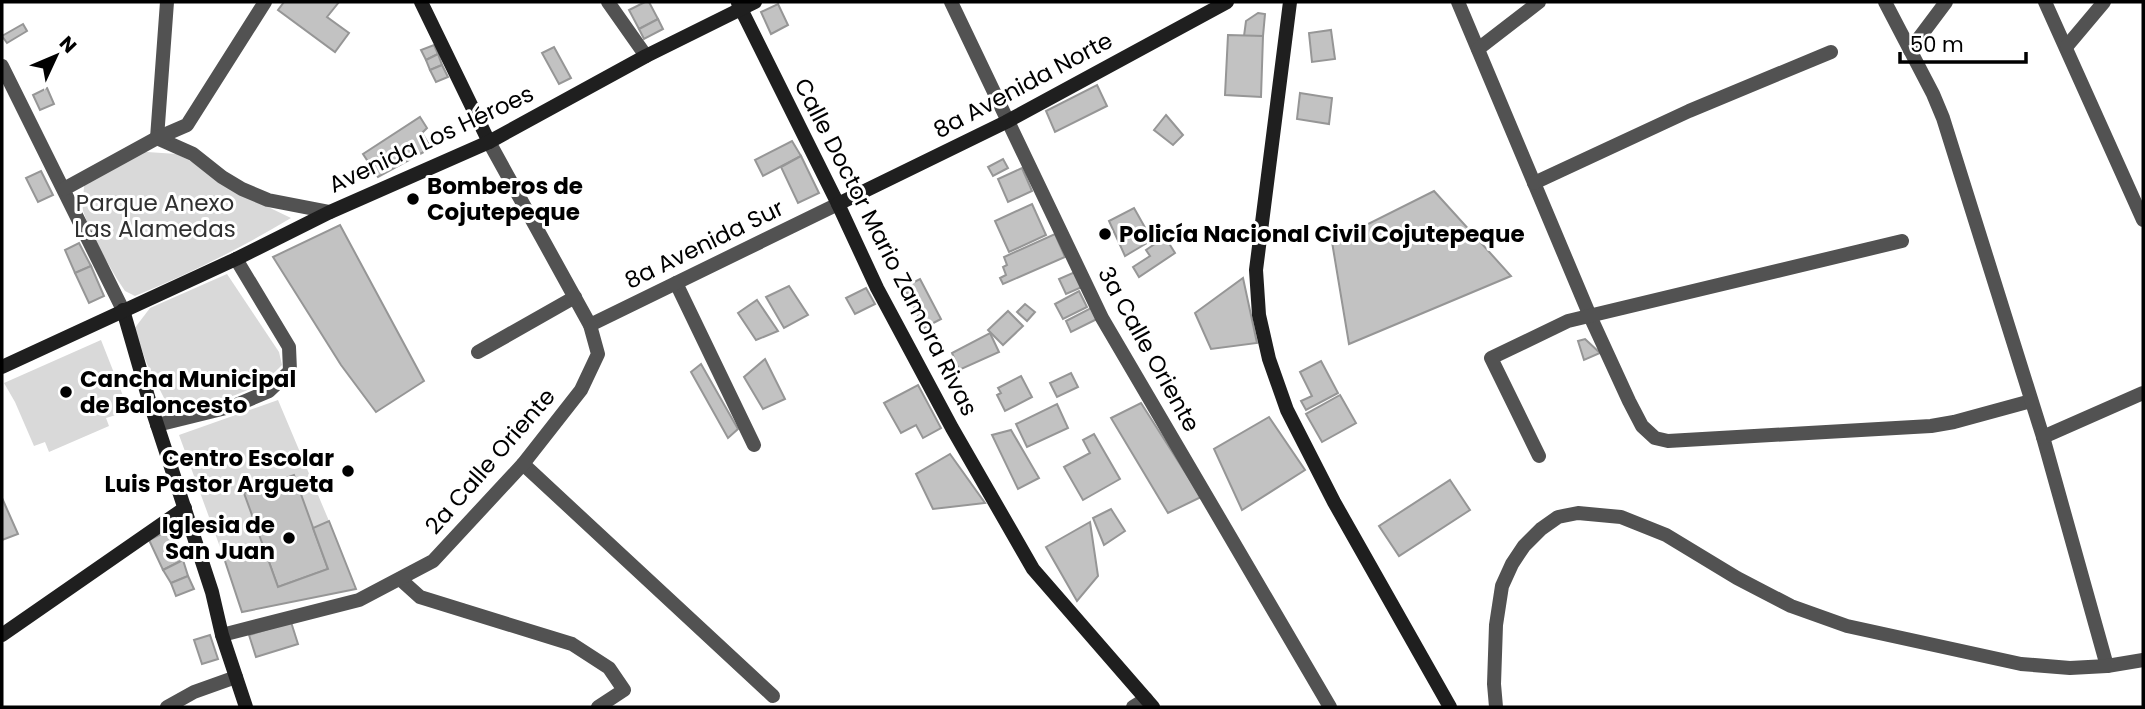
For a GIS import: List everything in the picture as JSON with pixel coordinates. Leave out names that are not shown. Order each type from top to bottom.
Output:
[{"type":"main road","name":"2a Calle Oriente","points":[[421,2],[489,142]]},
{"type":"main road","name":"Avenida Los Héroes","points":[[2,368],[330,212],[489,142],[739,5],[755,2]]},
{"type":"main road","name":"8a Avenida Norte","points":[[838,204],[1006,122],[1227,2]]},
{"type":"main road","points":[[1290,2],[1259,239],[1256,270],[1259,315],[1269,359],[1287,410],[1334,502],[1450,707]]},
{"type":"main road","name":"Calle Doctor Mario Zamora Rivas","points":[[739,5],[877,288],[952,428],[1033,569],[1150,703]]},
{"type":"main road","points":[[123,310],[246,707]]},
{"type":"main road","points":[[2,635],[185,508]]},
{"type":"street","points":[[157,138],[167,2]]},
{"type":"street","points":[[64,189],[157,138],[187,125],[265,2]]},
{"type":"street","points":[[608,2],[646,56]]},
{"type":"street","name":"3a Calle Oriente","points":[[951,2],[1006,122],[1102,318],[1330,707]]},
{"type":"street","points":[[1458,2],[1590,316],[1642,426],[1654,438],[1668,441],[1931,426],[2031,401]]},
{"type":"street","points":[[1478,50],[1539,2]]},
{"type":"street","points":[[1885,2],[1942,118],[2043,437],[2107,666]]},
{"type":"street","points":[[1910,50],[1946,2]]},
{"type":"street","points":[[2045,2],[2143,220]]},
{"type":"street","points":[[2067,46],[2104,2]]},
{"type":"street","points":[[1534,183],[1689,111],[1831,52]]},
{"type":"street","points":[[2,66],[123,310]]},
{"type":"street","points":[[157,138],[193,154],[242,190],[268,200],[330,212]]},
{"type":"street","name":"2a Calle Oriente","points":[[222,635],[359,600],[433,561],[523,464],[581,390],[598,354],[590,325],[489,142]]},
{"type":"street","name":"8a Avenida Sur","points":[[590,325],[838,204]]},
{"type":"street","points":[[1539,456],[1491,358],[1568,321],[1902,242]]},
{"type":"street","points":[[158,425],[234,406],[269,391],[290,371],[289,347],[236,259]]},
{"type":"street","points":[[676,283],[754,445]]},
{"type":"street","points":[[478,352],[575,298]]},
{"type":"street","points":[[2043,437],[2143,393]]},
{"type":"street","points":[[523,464],[773,696]]},
{"type":"street","points":[[1496,707],[1496,625],[1502,586],[1524,546],[1541,529],[1558,517],[1578,513],[1622,517],[1666,535],[1737,578],[1791,606],[1847,626],[2021,664],[2070,668],[2143,660]]},
{"type":"street","points":[[400,579],[420,597],[572,644],[609,668],[624,690],[598,707]]},
{"type":"street","points":[[167,707],[194,692],[236,677]]},
{"type":"street","points":[[1133,707],[1150,703]]},
{"type":"green space","name":"Parque Anexo Las Alamedas","points":[[132,151],[177,154],[239,193],[291,218],[214,260],[135,296],[125,291],[117,279],[92,236],[82,208],[85,177]]},
{"type":"green space","points":[[227,274],[279,352],[282,365],[258,384],[230,397],[169,408],[147,364],[134,329],[150,308]]},
{"type":"green space","name":"Cancha Municipal de Baloncesto","points":[[101,340],[129,411],[106,418],[109,426],[49,452],[45,442],[34,446],[4,383]]},
{"type":"green space","points":[[278,400],[329,521],[313,528],[294,475],[244,493],[264,548],[224,558],[179,435]]},
{"type":"building","points":[[284,2],[339,2],[327,17],[349,33],[335,52],[278,10]]},
{"type":"building","points":[[649,2],[658,19],[639,29],[629,10]]},
{"type":"building","points":[[778,4],[788,25],[771,34],[761,12]]},
{"type":"building","points":[[1258,13],[1265,14],[1263,36],[1244,36],[1246,21]]},
{"type":"building","points":[[658,19],[663,29],[644,39],[639,29]]},
{"type":"building","points":[[23,24],[27,31],[7,43],[2,36]]},
{"type":"building","points":[[1331,30],[1335,59],[1312,62],[1309,33]]},
{"type":"building","points":[[1228,35],[1263,36],[1261,97],[1225,95]]},
{"type":"building","points":[[434,45],[438,54],[426,60],[421,50]]},
{"type":"building","points":[[554,47],[571,78],[559,84],[542,53]]},
{"type":"building","points":[[438,54],[442,65],[430,70],[426,60]]},
{"type":"building","points":[[442,65],[448,77],[436,82],[430,70]]},
{"type":"building","points":[[1097,85],[1107,106],[1055,132],[1046,111]]},
{"type":"building","points":[[47,88],[54,104],[40,110],[33,95]]},
{"type":"building","points":[[1300,93],[1332,98],[1329,124],[1297,119]]},
{"type":"building","points":[[1166,115],[1183,135],[1173,145],[1154,130]]},
{"type":"building","points":[[420,117],[427,128],[422,133],[431,148],[378,177],[363,154]]},
{"type":"building","points":[[792,141],[801,156],[763,176],[755,160]]},
{"type":"building","points":[[801,156],[819,193],[798,203],[781,167]]},
{"type":"building","points":[[1003,159],[1008,168],[993,176],[988,167]]},
{"type":"building","points":[[1022,168],[1032,191],[1008,202],[998,179]]},
{"type":"building","points":[[41,171],[53,195],[38,202],[26,178]]},
{"type":"building","points":[[1434,191],[1511,276],[1349,344],[1332,242]]},
{"type":"building","points":[[1032,204],[1046,235],[1009,252],[995,221]]},
{"type":"building","points":[[1134,208],[1152,240],[1125,256],[1109,221]]},
{"type":"building","points":[[340,225],[424,381],[376,412],[341,365],[273,257]]},
{"type":"building","points":[[1055,234],[1065,257],[1003,284],[1000,278],[1006,275],[1003,267],[1007,265],[1004,257]]},
{"type":"building","points":[[1165,237],[1175,253],[1139,277],[1133,267],[1150,256],[1146,250]]},
{"type":"building","points":[[79,243],[91,266],[75,273],[65,250]]},
{"type":"building","points":[[91,266],[104,296],[89,303],[75,273]]},
{"type":"building","points":[[1075,272],[1082,287],[1066,294],[1059,279]]},
{"type":"building","points":[[1243,278],[1257,343],[1211,349],[1195,313]]},
{"type":"building","points":[[920,279],[941,319],[924,328],[904,287]]},
{"type":"building","points":[[789,286],[808,315],[784,328],[766,297]]},
{"type":"building","points":[[866,288],[875,304],[855,314],[846,298]]},
{"type":"building","points":[[1079,291],[1087,307],[1063,319],[1055,304]]},
{"type":"building","points":[[757,300],[778,331],[756,340],[738,313]]},
{"type":"building","points":[[1025,304],[1035,312],[1027,321],[1017,312]]},
{"type":"building","points":[[1093,307],[1099,318],[1071,332],[1066,321]]},
{"type":"building","points":[[1008,311],[1023,326],[1003,345],[988,330]]},
{"type":"building","points":[[990,333],[999,352],[959,370],[952,353]]},
{"type":"building","points":[[1585,339],[1600,353],[1584,360],[1578,341]]},
{"type":"building","points":[[765,359],[785,399],[763,409],[744,377]]},
{"type":"building","points":[[1321,361],[1338,393],[1306,410],[1301,401],[1312,396],[1300,372]]},
{"type":"building","points":[[701,364],[738,429],[728,438],[691,372]]},
{"type":"building","points":[[1071,373],[1078,387],[1057,397],[1050,383]]},
{"type":"building","points":[[1021,376],[1032,397],[1005,411],[997,395],[1001,393],[998,388]]},
{"type":"building","points":[[918,385],[941,428],[923,438],[916,425],[901,433],[884,403]]},
{"type":"building","points":[[1340,395],[1356,423],[1322,442],[1306,414]]},
{"type":"building","points":[[1141,403],[1201,497],[1168,513],[1111,418]]},
{"type":"building","points":[[1057,404],[1068,428],[1027,447],[1016,424]]},
{"type":"building","points":[[1269,417],[1305,470],[1242,510],[1214,449]]},
{"type":"building","points":[[1011,430],[1039,478],[1018,489],[992,435]]},
{"type":"building","points":[[1094,434],[1120,479],[1083,500],[1064,467],[1090,453],[1083,440]]},
{"type":"building","points":[[950,454],[985,503],[933,509],[916,474]]},
{"type":"building","name":"Iglesia de San Juan","points":[[294,475],[328,569],[278,587],[244,493]]},
{"type":"building","points":[[1450,480],[1470,510],[1399,556],[1379,526]]},
{"type":"building","points":[[2,498],[18,534],[2,540]]},
{"type":"building","points":[[1111,509],[1125,531],[1104,545],[1093,518]]},
{"type":"building","points":[[329,521],[356,589],[242,612],[224,558],[264,548],[278,587],[328,569],[313,528]]},
{"type":"building","points":[[1090,522],[1098,576],[1077,601],[1046,547]]},
{"type":"building","points":[[165,532],[175,535],[183,560],[163,570],[149,540]]},
{"type":"building","points":[[183,560],[188,576],[171,583],[163,570]]},
{"type":"building","points":[[188,576],[194,589],[176,596],[171,583]]},
{"type":"building","points":[[291,622],[298,644],[256,657],[249,635]]},
{"type":"building","points":[[210,635],[218,659],[202,664],[194,640]]},
{"type":"place","name":"Bomberos de Cojutepeque","points":[[413,199]]},
{"type":"place","name":"Policía Nacional Civil Cojutepeque","points":[[1105,234]]},
{"type":"place","name":"Cancha Municipal de Baloncesto","points":[[66,392]]},
{"type":"place","name":"Centro Escolar Luis Pastor Argueta","points":[[348,471]]},
{"type":"place","name":"Iglesia de San Juan","points":[[289,538]]}]
